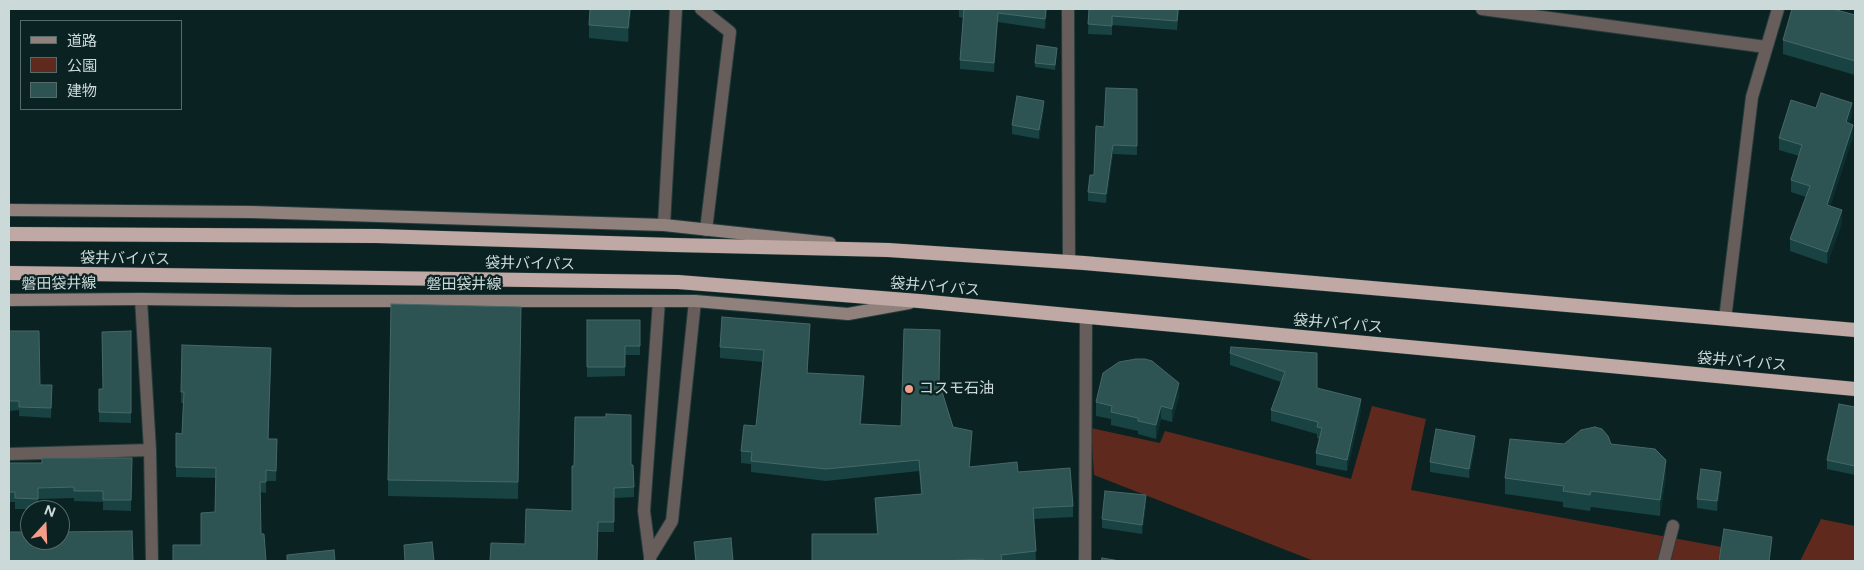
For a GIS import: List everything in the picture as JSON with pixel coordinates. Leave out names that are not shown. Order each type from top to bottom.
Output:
[{"type":"highway","name":"袋井バイパス","points":[[9,234],[377,236],[895,250],[1069,262],[1855,330]]},
{"type":"highway","name":"袋井バイパス","points":[[9,274],[678,282],[1086,317],[1855,389]]},
{"type":"main road","points":[[9,210],[251,212],[664,225],[895,250]]},
{"type":"main road","name":"磐田袋井線","points":[[9,300],[695,301],[848,314],[919,302]]},
{"type":"street","points":[[664,225],[676,9]]},
{"type":"street","points":[[700,9],[730,32],[706,230]]},
{"type":"street","points":[[1068,9],[1069,262]]},
{"type":"street","points":[[1482,9],[1766,47]]},
{"type":"street","points":[[1725,318],[1752,97],[1778,9]]},
{"type":"street","points":[[141,299],[150,450],[152,561]]},
{"type":"street","points":[[650,559],[644,511],[659,301]]},
{"type":"street","points":[[650,559],[672,521],[695,301]]},
{"type":"street","points":[[1085,561],[1086,317]]},
{"type":"street","points":[[9,454],[150,450]]},
{"type":"street","points":[[1664,561],[1673,526]]},
{"type":"green space","points":[[1372,406],[1426,419],[1411,490],[1722,547],[1718,561],[1314,561],[1094,475],[1091,428],[1160,443],[1165,431],[1351,479]]},
{"type":"green space","points":[[1821,519],[1855,526],[1855,561],[1800,561]]},
{"type":"building","points":[[590,9],[630,9],[628,28],[589,25]]},
{"type":"building","points":[[964,9],[1046,9],[1045,19],[998,13],[994,63],[960,60]]},
{"type":"building","points":[[1089,9],[1178,9],[1177,21],[1112,16],[1112,26],[1088,24]]},
{"type":"building","points":[[1792,9],[1833,9],[1855,15],[1855,61],[1783,40]]},
{"type":"building","points":[[1037,45],[1057,48],[1055,65],[1035,63]]},
{"type":"building","points":[[1106,88],[1137,89],[1137,146],[1113,145],[1106,194],[1088,192],[1090,175],[1094,175],[1096,126],[1104,127]]},
{"type":"building","points":[[1821,93],[1852,103],[1846,122],[1853,125],[1827,205],[1842,210],[1827,252],[1790,239],[1810,186],[1791,180],[1802,145],[1779,138],[1791,100],[1816,108]]},
{"type":"building","points":[[1017,96],[1044,101],[1039,130],[1012,125]]},
{"type":"building","points":[[391,304],[521,307],[518,482],[388,480]]},
{"type":"building","points":[[722,317],[810,324],[807,373],[864,376],[860,424],[901,426],[904,329],[940,330],[939,382],[953,427],[972,431],[969,467],[1017,462],[1018,472],[1070,468],[1073,506],[1033,508],[1036,551],[1001,555],[1002,561],[983,561],[983,559],[941,561],[812,561],[812,534],[878,534],[875,498],[922,494],[919,460],[826,469],[751,461],[752,452],[741,451],[744,425],[756,426],[764,350],[720,347]]},
{"type":"building","points":[[587,320],[640,320],[640,346],[625,346],[625,367],[587,367]]},
{"type":"building","points":[[9,331],[39,331],[40,385],[52,385],[51,408],[19,407],[19,401],[9,401]]},
{"type":"building","points":[[131,331],[131,413],[99,412],[99,389],[103,389],[102,332]]},
{"type":"building","points":[[182,345],[271,348],[268,439],[277,439],[276,471],[266,470],[266,482],[260,482],[261,534],[264,534],[266,561],[173,561],[173,545],[201,545],[201,513],[215,512],[216,468],[176,467],[176,433],[182,434],[184,392],[181,392]]},
{"type":"building","points":[[1231,347],[1317,353],[1317,388],[1361,399],[1347,460],[1316,453],[1322,428],[1317,427],[1318,422],[1271,410],[1285,372],[1230,353]]},
{"type":"building","points":[[1136,359],[1152,361],[1179,383],[1172,409],[1161,406],[1156,425],[1138,421],[1138,418],[1111,412],[1112,406],[1096,402],[1103,373],[1119,362]]},
{"type":"building","points":[[1839,404],[1855,407],[1855,466],[1827,460]]},
{"type":"building","points":[[606,414],[631,415],[631,465],[633,465],[634,487],[614,488],[614,522],[598,522],[597,561],[490,561],[491,543],[525,544],[526,509],[572,511],[575,417],[606,417]]},
{"type":"building","points":[[1595,427],[1602,429],[1608,436],[1611,444],[1655,449],[1666,460],[1660,500],[1591,491],[1590,495],[1563,491],[1564,486],[1505,478],[1510,439],[1564,444],[1581,430]]},
{"type":"building","points":[[1436,429],[1475,436],[1469,469],[1430,462]]},
{"type":"building","points":[[42,458],[132,458],[131,500],[103,500],[103,491],[74,491],[74,487],[38,488],[38,499],[15,498],[15,492],[9,492],[9,463],[42,463]]},
{"type":"building","points":[[1701,469],[1721,472],[1717,501],[1697,499]]},
{"type":"building","points":[[1105,491],[1146,495],[1142,525],[1102,519]]},
{"type":"building","points":[[1724,529],[1772,537],[1769,561],[1719,561]]},
{"type":"building","points":[[132,531],[133,561],[9,561],[9,532],[20,532],[20,550],[70,550],[70,532]]},
{"type":"building","points":[[731,538],[733,561],[696,561],[694,542]]},
{"type":"building","points":[[432,542],[434,561],[405,561],[404,545]]},
{"type":"building","points":[[334,550],[335,561],[287,561],[287,555]]},
{"type":"building","points":[[1102,558],[1120,561],[1101,561]]},
{"type":"place","name":"コスモ石油","points":[[909,389]]}]
